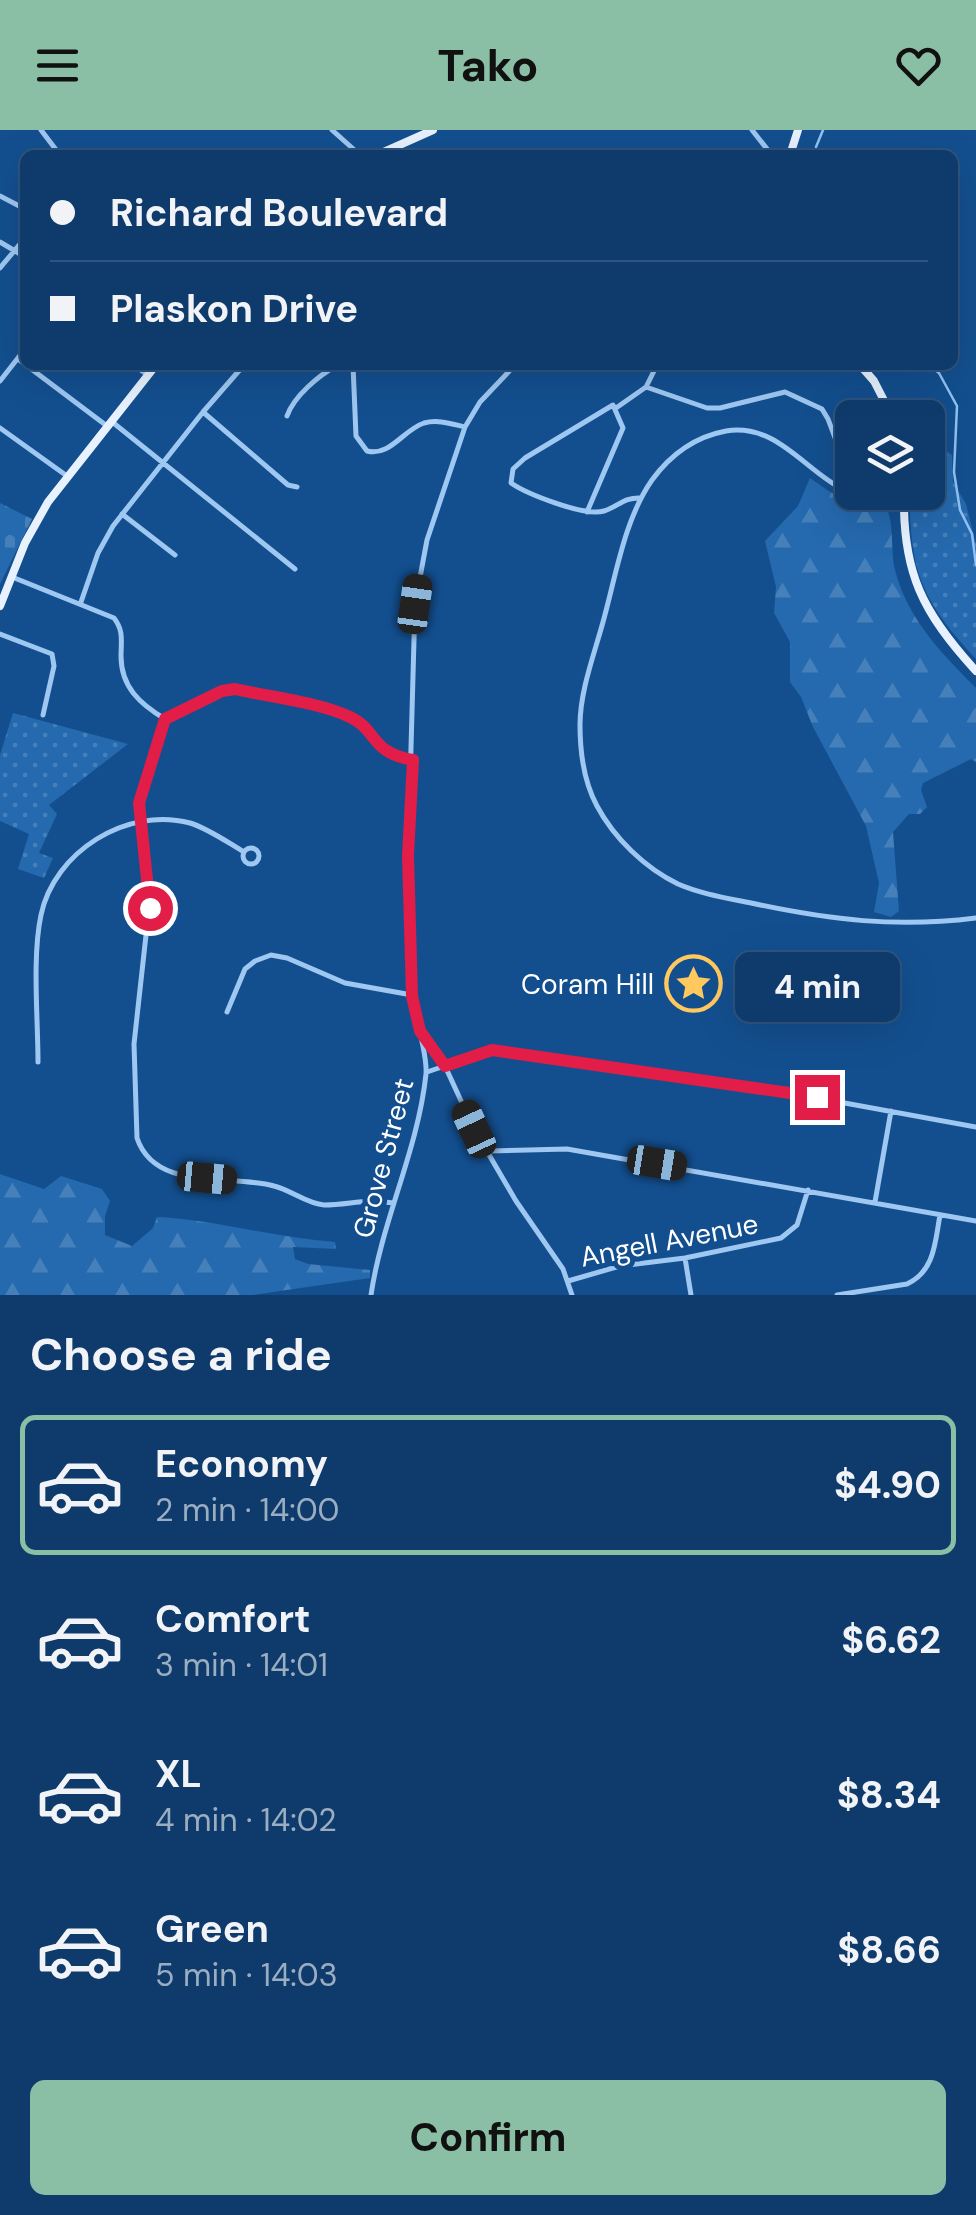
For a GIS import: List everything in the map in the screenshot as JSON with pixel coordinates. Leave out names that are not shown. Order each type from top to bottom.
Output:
[{"type":"main road","points":[[388,150],[431,130]]},
{"type":"main road","points":[[0,606],[30,534],[67,476],[152,370]]},
{"type":"main road","points":[[864,370],[884,400]]},
{"type":"main road","points":[[905,510],[907,560],[921,600],[943,634],[976,671]]},
{"type":"street","points":[[41,130],[56,150]]},
{"type":"street","points":[[332,130],[354,150]]},
{"type":"street","points":[[752,130],[768,150]]},
{"type":"street","points":[[0,242],[20,254]]},
{"type":"street","points":[[0,268],[20,246]]},
{"type":"street","points":[[0,380],[20,357]]},
{"type":"street","points":[[32,370],[162,462],[294,569]]},
{"type":"street","points":[[140,370],[148,375]]},
{"type":"street","points":[[81,602],[102,546],[122,514],[240,370]]},
{"type":"street","points":[[287,416],[291,407],[328,370]]},
{"type":"street","points":[[353,370],[356,436],[367,451],[382,452],[408,432],[430,422],[465,427]]},
{"type":"street","name":"Grove Street","points":[[370,1295],[427,1072],[412,996],[408,856],[418,581],[427,540],[465,427],[480,402],[510,370]]},
{"type":"street","points":[[616,408],[646,386],[654,370]]},
{"type":"street","points":[[646,386],[708,408],[785,392],[793,394],[822,410],[835,437]]},
{"type":"street","points":[[587,512],[624,428],[613,405],[513,469],[511,483],[587,512],[603,511],[627,497],[642,498]]},
{"type":"street","points":[[203,412],[288,485],[297,487]]},
{"type":"street","points":[[0,428],[67,476]]},
{"type":"street","points":[[835,484],[774,440],[744,431],[691,441],[666,464],[642,498],[584,692],[580,722],[584,768],[596,805],[638,857],[678,884],[711,894],[861,923],[926,924],[976,918]]},
{"type":"street","points":[[122,514],[175,554]]},
{"type":"street","points":[[12,576],[108,614],[118,624],[121,663],[128,687],[140,702],[165,719]]},
{"type":"street","points":[[0,634],[52,654],[54,666],[44,716]]},
{"type":"street","points":[[393,1203],[369,1199],[318,1204],[270,1184],[182,1174],[162,1168],[142,1152],[137,1138],[134,1044],[150,908],[139,803],[165,719],[222,691],[235,689],[349,716],[385,751],[413,760]]},
{"type":"street","points":[[38,1062],[42,910],[66,866],[83,848],[96,837],[142,822],[190,824],[244,852]]},
{"type":"street","points":[[227,1012],[245,969],[271,956],[286,958],[345,983],[412,996]]},
{"type":"street","points":[[420,1031],[445,1066],[488,1151],[568,1281],[572,1295]]},
{"type":"street","points":[[427,1072],[492,1050],[790,1092],[976,1127]]},
{"type":"street","points":[[875,1202],[892,1111]]},
{"type":"street","points":[[488,1151],[567,1149],[976,1222]]},
{"type":"street","name":"Angell Avenue","points":[[568,1281],[620,1266],[685,1258],[782,1238],[796,1225],[808,1190]]},
{"type":"street","points":[[843,1294],[918,1279],[932,1258],[940,1215]]},
{"type":"street","points":[[685,1258],[691,1295]]},
{"type":"street","points":[[896,1286],[899,1295]]},
{"type":"green space","points":[[945,450],[952,455],[953,482],[966,504],[976,544],[976,659],[943,620],[923,584],[916,565],[910,510],[945,510]]},
{"type":"green space","points":[[810,478],[835,495],[835,510],[887,510],[895,570],[908,604],[939,648],[976,688],[976,762],[971,759],[923,783],[921,790],[927,807],[920,814],[909,814],[893,832],[899,911],[891,917],[874,912],[879,883],[866,826],[790,682],[790,642],[774,613],[776,587],[765,541],[798,506]]},
{"type":"green space","points":[[0,503],[32,519],[0,584]]},
{"type":"green space","points":[[13,713],[128,744],[49,805],[57,814],[39,853],[53,858],[44,878],[18,869],[29,834],[0,821],[0,755]]},
{"type":"green space","points":[[0,1174],[44,1189],[61,1176],[102,1189],[110,1201],[105,1235],[132,1246],[153,1228],[157,1217],[202,1222],[335,1242],[336,1249],[293,1247],[295,1259],[308,1264],[370,1270],[370,1278],[252,1295],[0,1295]]},
{"type":"waterway","points":[[816,147],[823,130]]},
{"type":"waterway","points":[[935,370],[957,406],[954,472],[960,510],[972,534],[976,565]]},
{"type":"place","name":"Coram Hill","points":[[693,984]]},
{"type":"route","points":[[150,908],[139,803],[165,719],[222,691],[235,689],[343,714],[361,724],[385,751],[413,760],[408,856],[412,996],[420,1031],[445,1066],[492,1050],[817,1097]]}]
